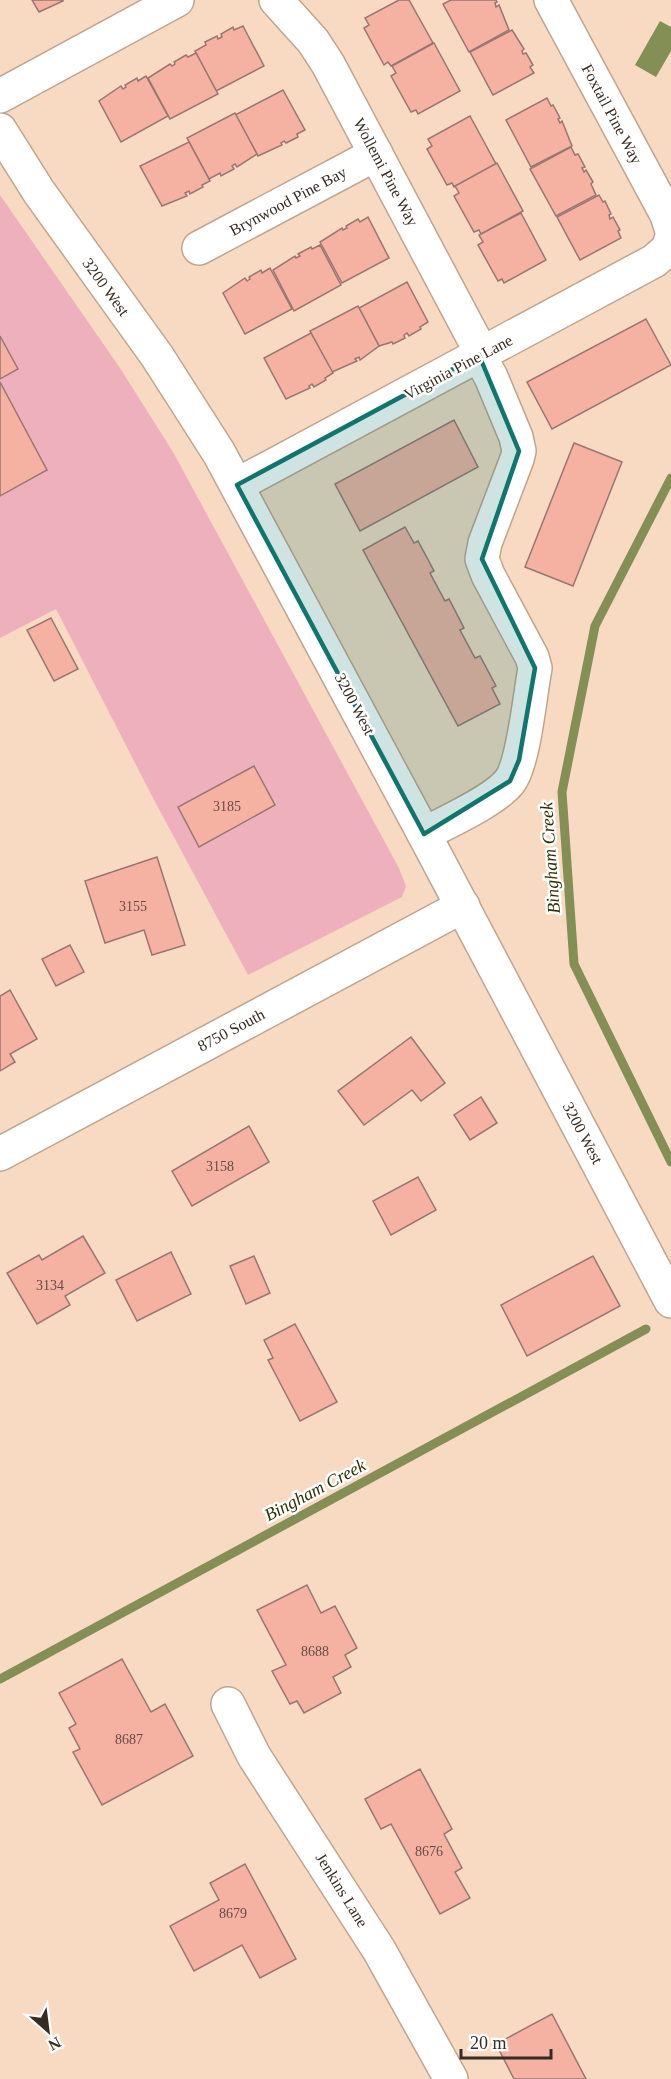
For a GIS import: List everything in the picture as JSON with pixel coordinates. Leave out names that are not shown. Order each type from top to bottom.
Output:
[{"type":"street","points":[[0,96],[177,0]]},
{"type":"street","name":"Wollemi Pine Way","points":[[276,0],[313,41],[328,64],[481,355],[516,437],[519,451],[485,543],[482,559],[488,575],[532,657],[534,669],[519,760],[510,781],[494,795],[424,834]]},
{"type":"street","name":"Foxtail Pine Way","points":[[552,0],[667,215],[671,228]]},
{"type":"street","name":"3200 West","points":[[0,130],[39,192],[157,356],[237,484],[671,1300]]},
{"type":"street","name":"Brynwood Pine Bay","points":[[199,248],[376,154]]},
{"type":"street","name":"Virginia Pine Lane","points":[[237,484],[654,261],[668,249],[671,240]]},
{"type":"street","name":"8750 South","points":[[0,1154],[463,906]]},
{"type":"street","name":"Jenkins Lane","points":[[228,1704],[254,1755],[379,1950],[451,2079]]},
{"type":"highlighted area","points":[[479,355],[519,451],[482,559],[535,668],[519,760],[510,781],[424,834],[237,485]]},
{"type":"shaded area","points":[[660,21],[671,27],[671,51],[656,77],[635,65]]},
{"type":"shaded area","points":[[0,195],[120,368],[173,452],[399,868],[406,886],[402,897],[248,975],[154,800],[56,609],[0,638]]},
{"type":"building","points":[[32,0],[63,0],[63,1],[39,12]]},
{"type":"building","points":[[399,0],[409,0],[433,43],[391,66],[388,62],[384,65],[364,28],[369,25],[365,18]]},
{"type":"building","points":[[451,0],[496,0],[496,7],[499,5],[509,30],[469,52],[443,4]]},
{"type":"building","points":[[243,26],[264,66],[216,91],[195,51],[206,45],[205,42],[217,36],[218,39],[222,37],[221,34],[233,27],[234,30]]},
{"type":"building","points":[[512,30],[524,49],[523,54],[526,53],[533,65],[530,67],[534,73],[493,95],[470,52]]},
{"type":"building","points":[[434,43],[460,91],[418,114],[416,110],[411,112],[391,76],[396,73],[392,66]]},
{"type":"building","points":[[196,53],[218,94],[170,119],[148,78],[170,64],[172,66],[174,62],[186,55],[188,57]]},
{"type":"building","points":[[146,76],[168,116],[121,142],[99,101],[121,86],[123,89],[125,85],[137,78],[138,81]]},
{"type":"building","points":[[283,90],[305,130],[297,134],[298,137],[286,143],[284,141],[282,145],[258,156],[235,115]]},
{"type":"building","points":[[547,98],[560,118],[558,119],[560,123],[562,121],[572,146],[531,167],[506,120]]},
{"type":"building","points":[[235,113],[257,154],[237,167],[235,164],[232,166],[234,169],[221,176],[220,173],[209,179],[187,138]]},
{"type":"building","points":[[470,116],[496,164],[454,187],[452,183],[447,185],[427,149],[432,146],[428,139]]},
{"type":"building","points":[[189,142],[210,181],[190,194],[189,191],[185,193],[187,196],[162,206],[140,166]]},
{"type":"building","points":[[571,147],[585,167],[582,168],[584,172],[586,170],[593,182],[591,184],[596,195],[556,216],[530,169]]},
{"type":"building","points":[[497,163],[523,211],[481,234],[479,230],[474,232],[454,196],[459,193],[455,186]]},
{"type":"building","points":[[599,195],[603,202],[605,201],[611,214],[610,219],[613,217],[620,230],[618,231],[621,238],[580,260],[557,217]]},
{"type":"building","points":[[521,213],[546,260],[504,283],[502,279],[498,281],[478,245],[483,242],[479,235]]},
{"type":"building","points":[[368,217],[389,258],[342,283],[320,242],[342,228],[343,230],[347,228],[346,226],[358,219],[360,222]]},
{"type":"building","points":[[320,245],[341,285],[294,311],[273,270],[295,256],[296,258],[300,256],[298,254],[311,247],[312,249]]},
{"type":"building","points":[[270,268],[292,309],[245,334],[223,293],[245,278],[247,281],[249,277],[261,270],[262,273]]},
{"type":"building","points":[[407,282],[428,322],[420,327],[421,329],[409,336],[407,333],[404,335],[405,338],[393,344],[392,342],[379,346],[359,308]]},
{"type":"building","points":[[358,306],[379,346],[360,360],[359,357],[355,359],[357,361],[332,372],[310,331]]},
{"type":"building","points":[[646,319],[671,365],[552,429],[527,382]]},
{"type":"building","points":[[311,333],[333,373],[314,387],[312,384],[310,388],[286,399],[264,358]]},
{"type":"building","points":[[0,336],[18,369],[0,379]]},
{"type":"building","points":[[0,382],[47,470],[0,496]]},
{"type":"building","points":[[454,420],[478,467],[360,531],[335,484]]},
{"type":"building","points":[[574,443],[622,462],[573,586],[525,567]]},
{"type":"building","points":[[405,527],[414,543],[418,541],[434,571],[430,573],[445,601],[449,599],[464,628],[460,630],[475,658],[480,656],[496,686],[492,688],[500,704],[458,726],[363,550]]},
{"type":"building","points":[[51,618],[78,669],[54,681],[27,630]]},
{"type":"building","points":[[254,766],[275,805],[199,847],[178,807]]},
{"type":"building","points":[[157,857],[185,945],[152,955],[144,930],[105,943],[85,881]]},
{"type":"building","points":[[70,945],[84,972],[56,986],[42,959]]},
{"type":"building","points":[[10,990],[37,1039],[10,1054],[15,1062],[0,1071],[0,996]]},
{"type":"building","points":[[411,1037],[445,1083],[421,1101],[412,1090],[364,1125],[338,1091]]},
{"type":"building","points":[[481,1097],[497,1123],[470,1140],[454,1115]]},
{"type":"building","points":[[249,1126],[269,1162],[192,1206],[172,1171]]},
{"type":"building","points":[[418,1177],[436,1210],[391,1235],[373,1201]]},
{"type":"building","points":[[83,1236],[105,1273],[65,1296],[70,1305],[37,1324],[7,1273],[39,1255],[42,1260]]},
{"type":"building","points":[[171,1252],[191,1294],[137,1321],[116,1280]]},
{"type":"building","points":[[254,1256],[270,1293],[246,1304],[230,1266]]},
{"type":"building","points":[[593,1256],[620,1306],[527,1356],[501,1305]]},
{"type":"building","points":[[295,1324],[337,1402],[300,1421],[268,1360],[273,1358],[264,1340]]},
{"type":"building","points":[[307,1585],[321,1613],[335,1606],[357,1648],[345,1655],[351,1667],[333,1677],[341,1693],[304,1713],[297,1701],[290,1704],[272,1671],[286,1665],[257,1610]]},
{"type":"building","points":[[122,1659],[151,1712],[165,1704],[193,1756],[102,1805],[73,1752],[80,1749],[69,1728],[76,1724],[59,1693]]},
{"type":"building","points":[[420,1769],[452,1829],[444,1834],[462,1868],[455,1872],[470,1898],[440,1914],[391,1824],[381,1829],[365,1799]]},
{"type":"building","points":[[245,1864],[296,1959],[260,1978],[242,1945],[194,1971],[170,1926],[219,1900],[210,1883]]},
{"type":"building","points":[[552,2014],[586,2079],[514,2079],[496,2044]]},
{"type":"waterway","name":"Bingham Creek","points":[[671,478],[595,626],[562,792],[574,964],[671,1162]]},
{"type":"waterway","name":"Bingham Creek","points":[[0,1679],[646,1329]]}]
